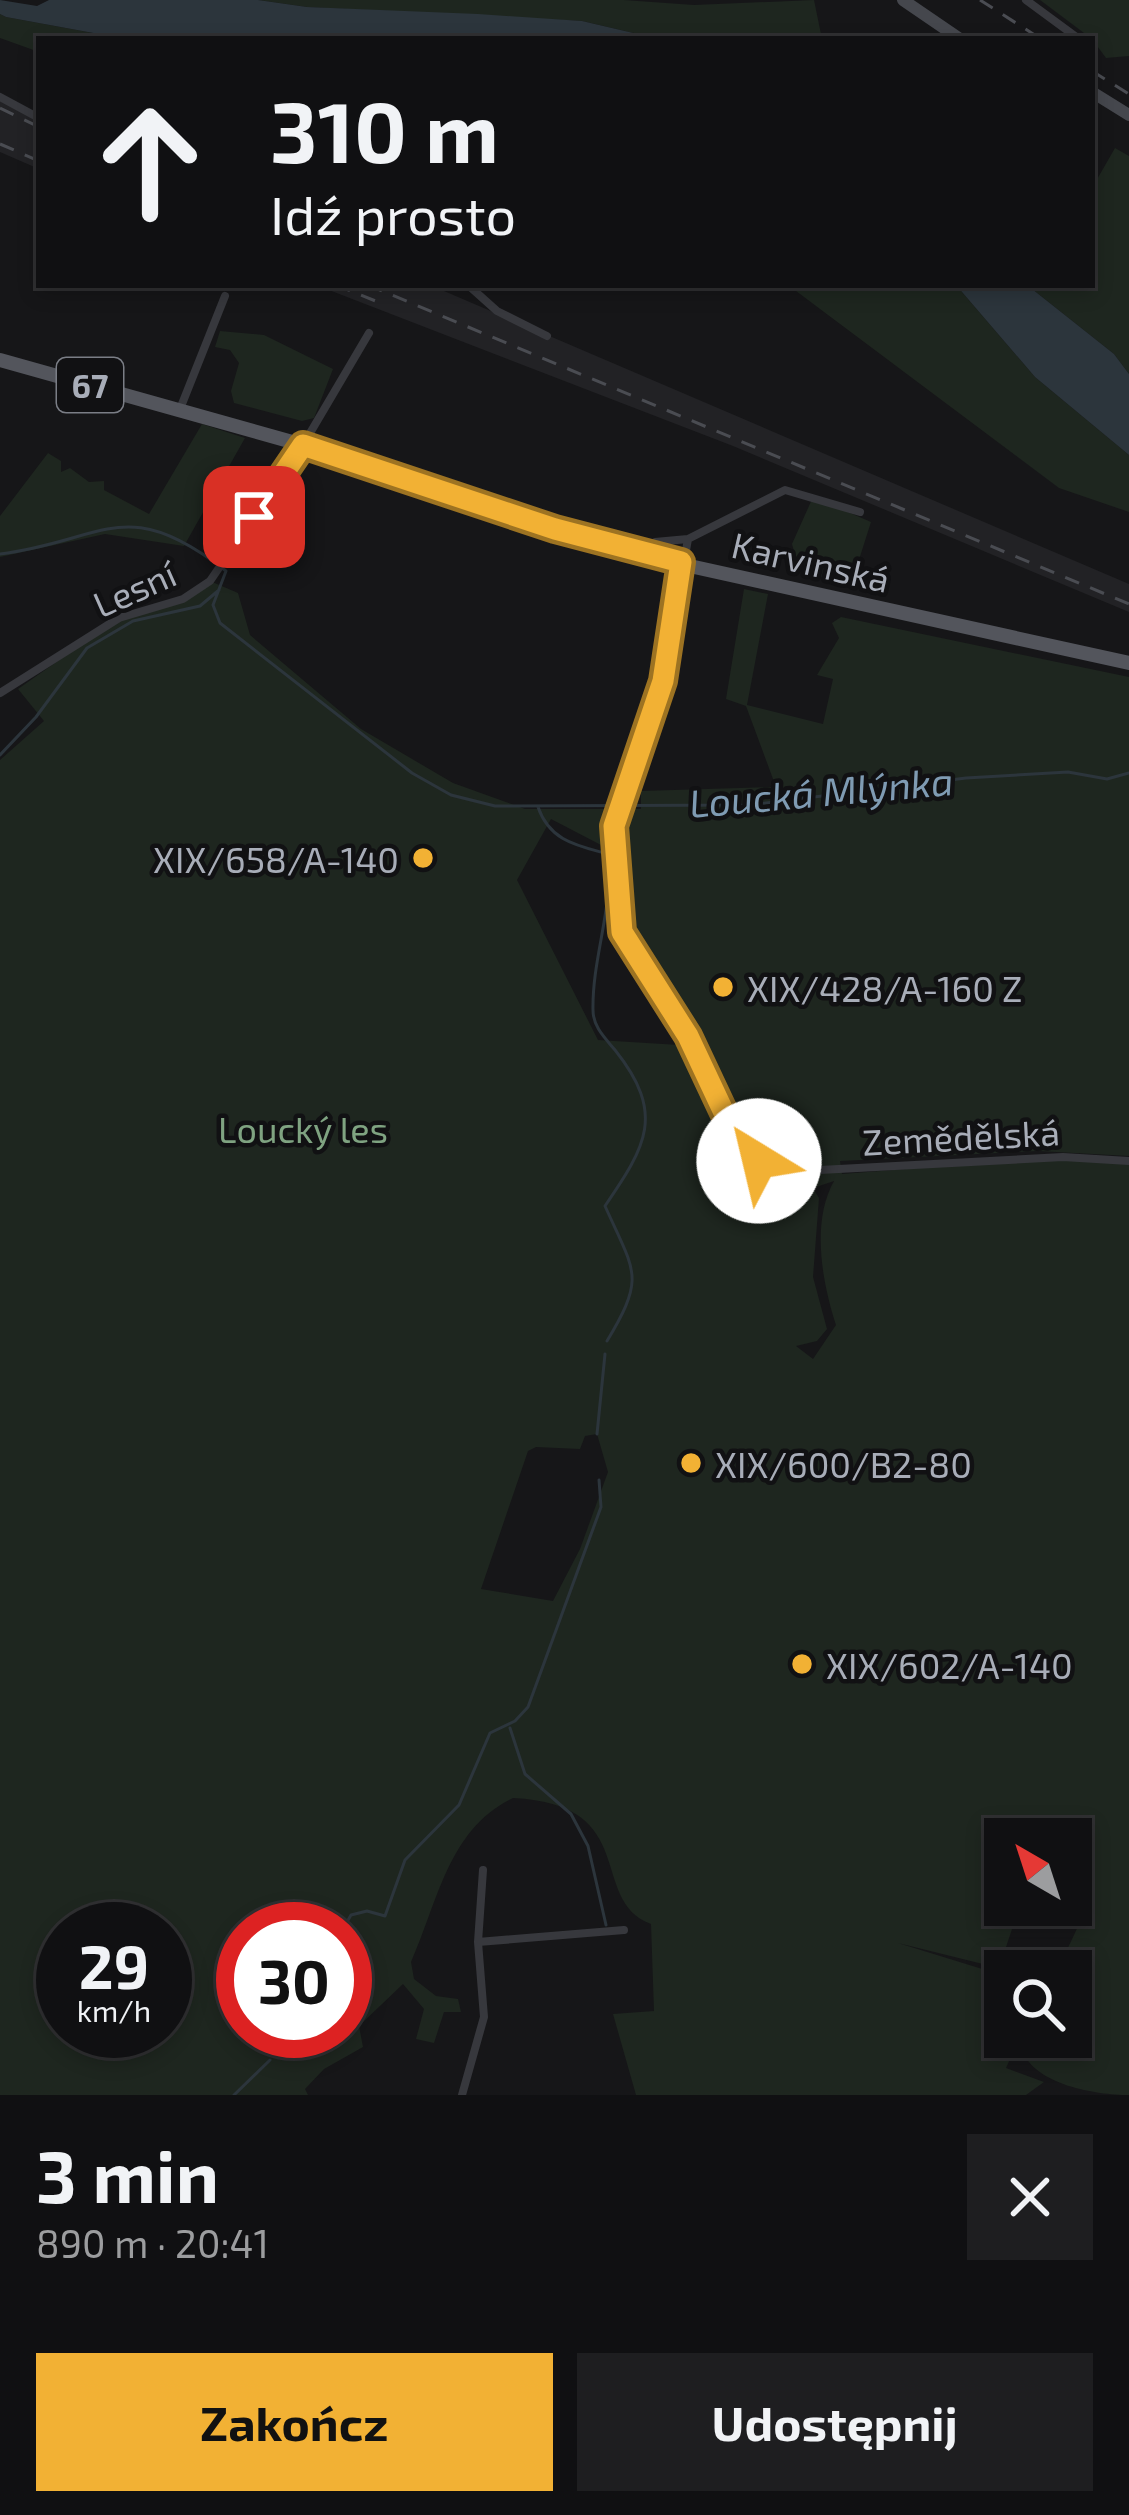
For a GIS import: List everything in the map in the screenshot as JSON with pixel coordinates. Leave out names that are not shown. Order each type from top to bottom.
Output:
[{"type":"main road","name":"Karvinská","points":[[0,360],[303,445],[650,556],[1129,663]]},
{"type":"street","points":[[903,0],[956,36]]},
{"type":"street","points":[[1026,0],[1075,36]]},
{"type":"street","points":[[1095,94],[1129,116]]},
{"type":"street","points":[[0,97],[36,116]]},
{"type":"street","points":[[471,288],[497,311],[547,336]]},
{"type":"street","points":[[180,409],[225,296]]},
{"type":"street","name":"Lesní","points":[[0,692],[119,618],[196,592],[220,567],[303,445],[369,333]]},
{"type":"street","points":[[650,556],[655,542],[688,539],[785,490],[860,512]]},
{"type":"street","name":"Zemědělská","points":[[688,539],[663,681],[621,805],[614,859],[622,932],[688,1036],[735,1136],[759,1161],[801,1171],[1063,1156],[1129,1161]]},
{"type":"street","points":[[462,2095],[484,2017],[478,1942],[483,1870]]},
{"type":"street","points":[[478,1942],[624,1930]]},
{"type":"shaded area","points":[[0,0],[37,6],[49,0],[258,0],[307,7],[582,21],[646,36],[110,36],[0,14]]},
{"type":"shaded area","points":[[0,100],[36,118],[36,168],[0,152]]},
{"type":"shaded area","points":[[324,288],[437,288],[1129,584],[1129,612],[733,446]]},
{"type":"shaded area","points":[[959,288],[1031,288],[1114,354],[1129,374],[1129,455],[1035,377]]},
{"type":"green space","points":[[258,0],[624,0],[694,5],[814,0],[821,36],[646,36],[582,21],[307,7]]},
{"type":"green space","points":[[1040,0],[1129,0],[1129,56],[1106,58],[1095,36],[1088,36]]},
{"type":"green space","points":[[0,14],[110,36],[36,36],[36,51],[0,38]]},
{"type":"green space","points":[[1115,148],[1129,156],[1129,374],[1114,354],[1031,288],[1095,288],[1095,183]]},
{"type":"green space","points":[[792,288],[959,288],[1035,377],[1129,455],[1129,512],[1059,488]]},
{"type":"green space","points":[[220,331],[264,335],[333,369],[314,418],[302,421],[234,403],[231,391],[239,363],[230,350],[215,347]]},
{"type":"green space","points":[[202,424],[245,438],[184,546],[105,534],[0,557],[0,516],[48,453],[61,461],[61,472],[70,468],[89,482],[104,481],[104,490],[149,514]]},
{"type":"green space","points":[[813,497],[871,522],[850,588],[799,569],[792,544]]},
{"type":"green space","name":"Loucký les","points":[[210,581],[238,593],[250,635],[361,729],[453,783],[525,809],[641,809],[641,791],[776,787],[746,706],[726,699],[744,589],[768,594],[747,705],[823,724],[833,679],[817,675],[839,638],[832,623],[841,617],[1129,677],[1129,1156],[1038,1151],[840,1161],[842,1174],[1035,1159],[1129,1163],[1129,2095],[1068,2086],[1040,2072],[1027,2058],[1092,2058],[1092,1950],[1067,1950],[1078,1926],[1092,1926],[1092,1818],[984,1818],[984,1926],[1013,1926],[1005,1950],[984,1950],[984,1964],[898,1943],[984,1970],[984,2058],[1011,2058],[1006,2068],[1044,2082],[1026,2095],[636,2095],[613,2014],[654,2011],[651,1924],[632,1912],[596,1834],[580,1817],[553,1804],[513,1798],[491,1811],[459,1848],[411,1962],[414,1979],[436,1996],[458,1999],[461,2012],[444,2012],[434,2043],[416,2039],[424,2009],[403,1984],[372,2014],[372,1902],[216,1902],[216,2058],[344,2058],[324,2069],[305,2089],[308,2095],[0,2095],[0,760],[44,721],[18,689],[119,618],[183,599]],"holes":[[[551,819],[624,857],[631,930],[687,1021],[679,1045],[598,1040],[517,880]],[[834,1181],[821,1233],[823,1271],[836,1325],[813,1359],[796,1346],[817,1341],[827,1329],[813,1277],[819,1198],[813,1188]],[[597,1434],[608,1472],[580,1549],[553,1601],[481,1589],[528,1451],[536,1447],[580,1449],[585,1436]]]},
{"type":"waterway","name":"Loucká Mlýnka","points":[[0,554],[114,528],[138,527],[192,547],[226,571],[213,605],[220,623],[412,773],[451,795],[495,806],[750,805],[966,778],[1068,772],[1107,779],[1129,773]]},
{"type":"waterway","points":[[0,755],[36,717],[87,648],[133,621],[200,606],[219,590]]},
{"type":"waterway","points":[[538,807],[558,835],[608,854],[594,1016],[600,1032],[631,1073],[645,1112],[640,1147],[605,1206],[632,1274],[627,1302],[607,1341]]},
{"type":"waterway","points":[[597,1434],[605,1354]]},
{"type":"waterway","points":[[372,1912],[385,1916],[405,1860],[459,1805],[490,1733],[515,1721],[528,1707],[601,1507],[599,1480]]},
{"type":"waterway","points":[[510,1728],[525,1774],[571,1814],[588,1846],[606,1925]]},
{"type":"waterway","points":[[234,2095],[270,2060]]},
{"type":"railway","points":[[980,0],[1036,36]]},
{"type":"railway","points":[[1095,73],[1129,94]]},
{"type":"railway","points":[[0,108],[36,126]]},
{"type":"railway","points":[[0,144],[36,160]]},
{"type":"railway","points":[[343,288],[383,304]]},
{"type":"railway","points":[[375,288],[1129,604]]},
{"type":"place","name":"XIX/658/A-140","points":[[423,858]]},
{"type":"place","name":"XIX/428/A-160 Z","points":[[723,987]]},
{"type":"place","name":"XIX/600/B2-80","points":[[691,1463]]},
{"type":"place","name":"XIX/602/A-140","points":[[802,1664]]},
{"type":"route","points":[[254,517],[303,445],[555,529],[681,562],[663,681],[614,826],[622,932],[688,1036],[735,1136],[759,1161]]}]
